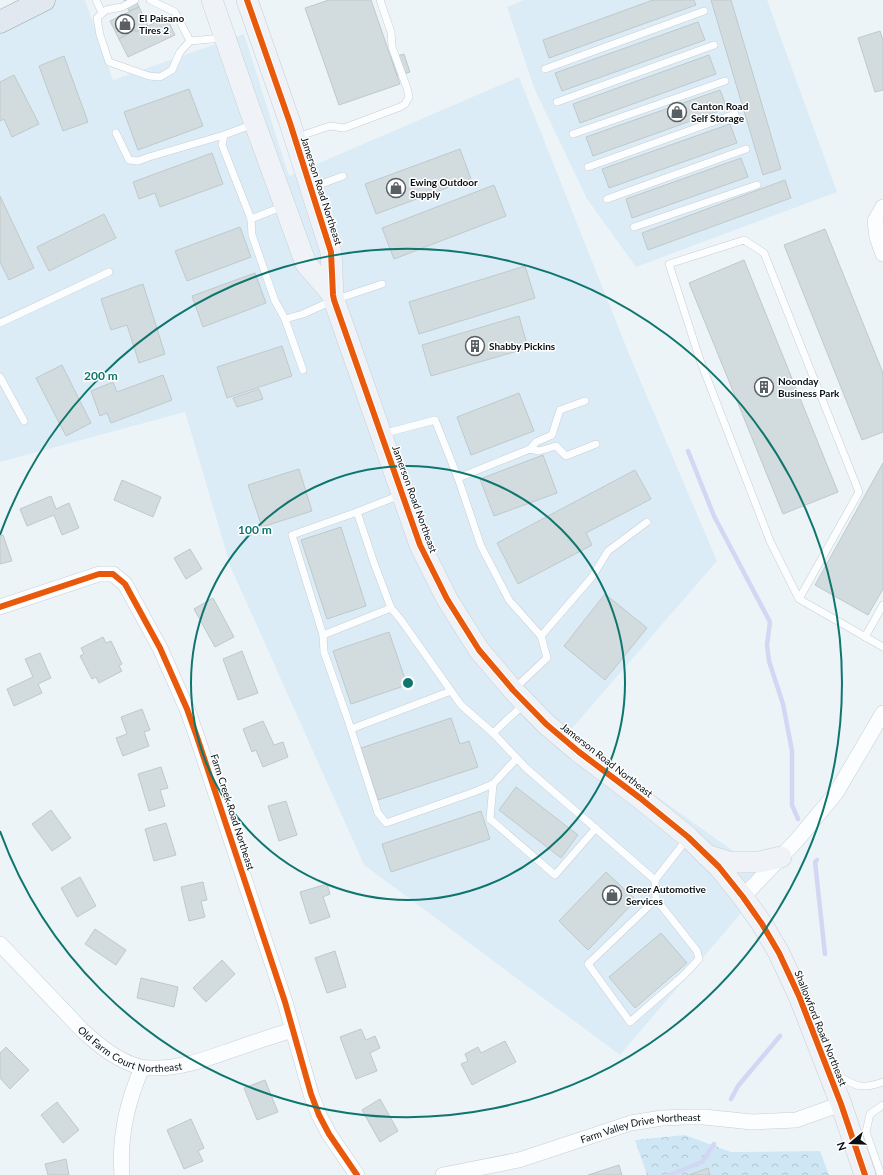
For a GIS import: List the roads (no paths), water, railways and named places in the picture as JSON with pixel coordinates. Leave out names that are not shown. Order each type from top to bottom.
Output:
[{"type":"main road","points":[[0,22],[21,8],[44,0]]},
{"type":"street","name":"Jamerson Road Northeast","points":[[212,0],[306,264],[334,297]]},
{"type":"street","name":"Jamerson Road Northeast","points":[[247,0],[311,188],[331,252],[334,297],[420,545],[447,599],[479,650],[519,696],[546,724],[579,752],[640,798],[688,837],[719,867],[743,897]]},
{"type":"street","points":[[883,207],[875,221],[876,237],[883,254]]},
{"type":"street","name":"Farm Creek Road Northeast","points":[[0,607],[99,574],[113,574],[125,584],[160,648],[194,730],[285,1002],[311,1094],[319,1115],[337,1146],[357,1175]]},
{"type":"street","points":[[743,897],[797,840],[836,793],[883,713]]},
{"type":"street","points":[[706,855],[730,862],[759,862],[781,857]]},
{"type":"street","name":"Shallowford Road Northeast","points":[[743,897],[762,924],[779,953],[799,996],[841,1104],[865,1175]]},
{"type":"street","name":"Old Farm Court Northeast","points":[[0,944],[99,1046],[111,1054],[142,1068],[183,1066],[292,1030]]},
{"type":"street","points":[[122,1175],[121,1162],[124,1124],[136,1082],[142,1068]]},
{"type":"street","name":"Farm Valley Drive Northeast","points":[[443,1175],[477,1172],[519,1160],[632,1123],[662,1118],[704,1117],[752,1122],[796,1120],[841,1104]]},
{"type":"lane","points":[[96,0],[102,13]]},
{"type":"lane","points":[[135,0],[122,7],[106,10],[97,18],[100,35],[109,62],[149,76],[160,76],[172,70],[180,52],[190,41],[225,37]]},
{"type":"lane","points":[[150,0],[174,12],[190,41]]},
{"type":"lane","points":[[294,138],[330,126],[344,128],[351,126],[400,108],[405,104],[408,97],[407,88],[392,47],[391,32],[380,0]]},
{"type":"lane","points":[[545,69],[704,11]]},
{"type":"lane","points":[[557,102],[714,45]]},
{"type":"lane","points":[[573,134],[725,81]]},
{"type":"lane","points":[[588,166],[735,114]]},
{"type":"lane","points":[[116,133],[129,160],[138,161],[255,124]]},
{"type":"lane","points":[[224,135],[222,146],[251,219],[252,235],[275,301],[285,319],[303,370]]},
{"type":"lane","points":[[607,199],[746,149]]},
{"type":"lane","points":[[311,188],[343,176]]},
{"type":"lane","points":[[634,227],[757,185]]},
{"type":"lane","points":[[251,219],[285,206]]},
{"type":"lane","points":[[799,599],[859,492],[764,253],[744,240],[669,264],[700,360],[767,534],[799,599],[883,647]]},
{"type":"lane","points":[[0,323],[109,272]]},
{"type":"lane","points":[[285,319],[303,314],[334,297],[382,284]]},
{"type":"lane","points":[[0,377],[24,421]]},
{"type":"lane","points":[[458,478],[530,449],[536,442],[552,435],[560,410],[585,401]]},
{"type":"lane","points":[[381,434],[435,420],[458,478],[484,553],[509,600],[541,636],[547,658],[493,733]]},
{"type":"lane","points":[[530,449],[539,451],[556,446],[566,456],[596,444]]},
{"type":"lane","points":[[402,494],[292,535],[323,635],[324,652],[378,813],[386,823],[474,792],[494,784],[517,758]]},
{"type":"lane","points":[[357,512],[391,608],[461,705],[493,733],[517,758],[655,880]]},
{"type":"lane","points":[[541,636],[592,576],[608,551],[647,522]]},
{"type":"lane","points":[[866,637],[883,605]]},
{"type":"lane","points":[[323,635],[391,608]]},
{"type":"lane","points":[[351,729],[451,691]]},
{"type":"lane","points":[[494,784],[490,819],[555,875],[596,828]]},
{"type":"lane","points":[[656,899],[588,964],[630,1022],[684,975],[699,959],[697,950],[656,899],[655,880],[688,837]]},
{"type":"lane","points":[[828,1071],[855,1086],[870,1086],[883,1082]]},
{"type":"lane","points":[[881,1175],[866,1132],[870,1114],[883,1105]]},
{"type":"waterway","points":[[688,451],[714,516],[770,622],[767,645],[769,661],[783,704],[792,751],[792,805],[798,819]]},
{"type":"waterway","points":[[817,860],[815,862],[825,954]]},
{"type":"waterway","points":[[731,1099],[738,1086],[780,1036]]},
{"type":"waterway","points":[[669,1175],[702,1162],[714,1144]]},
{"type":"place","name":"El Paisano Tires 2","points":[[125,24]]},
{"type":"place","name":"Canton Road Self Storage","points":[[677,112]]},
{"type":"place","name":"Ewing Outdoor Supply","points":[[396,188]]},
{"type":"place","name":"Shabby Pickins","points":[[475,346]]},
{"type":"place","name":"Noonday Business Park","points":[[764,387]]},
{"type":"place","name":"Greer Automotive Services","points":[[612,895]]}]
